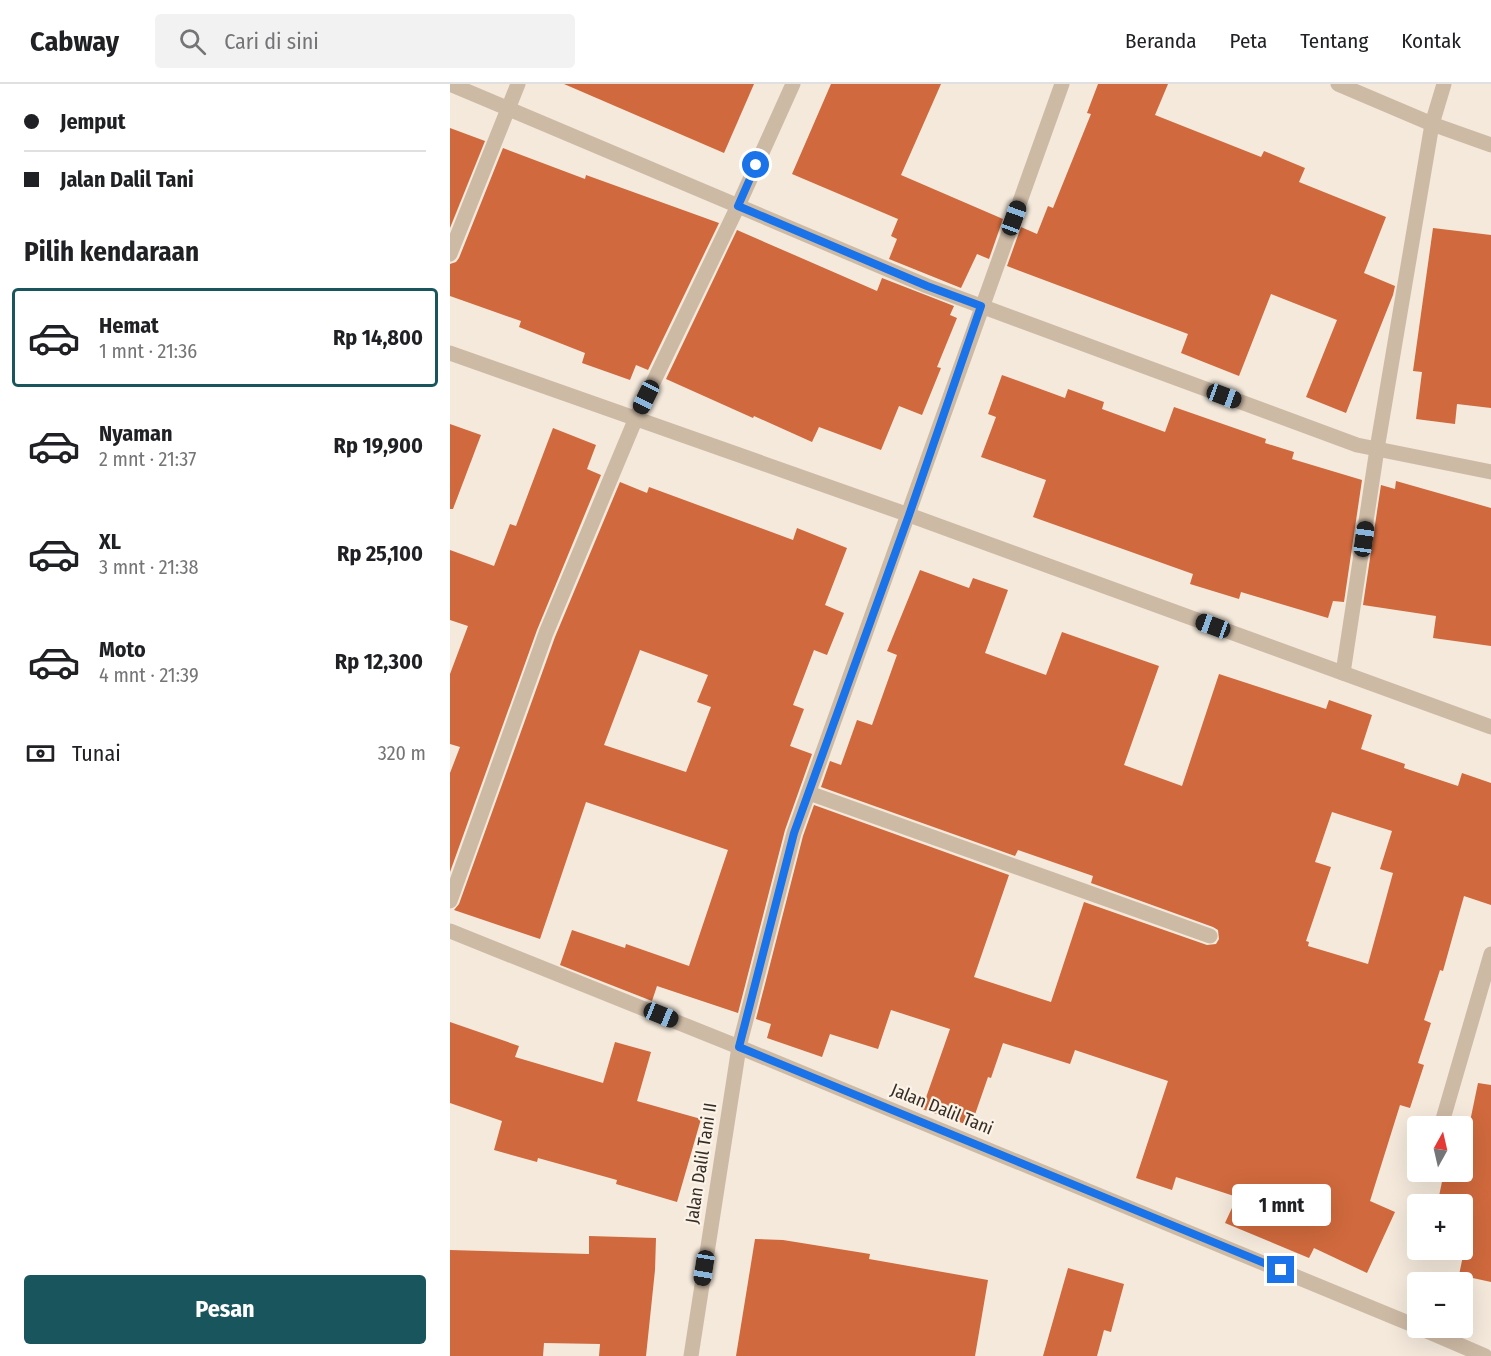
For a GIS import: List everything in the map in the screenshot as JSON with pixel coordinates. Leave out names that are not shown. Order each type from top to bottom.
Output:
[{"type":"street","points":[[450,84],[927,286],[1357,445],[1491,472]]},
{"type":"street","points":[[450,254],[518,84]]},
{"type":"street","points":[[450,901],[546,633],[636,418],[738,206],[793,84]]},
{"type":"street","name":"Jalan Dalil Tani II","points":[[690,1356],[739,1047],[794,833],[1062,84]]},
{"type":"street","points":[[1338,84],[1432,124],[1491,145]]},
{"type":"street","points":[[1343,674],[1377,449],[1432,124],[1444,84]]},
{"type":"street","points":[[450,353],[909,515],[1491,728]]},
{"type":"street","points":[[809,793],[1210,936]]},
{"type":"street","name":"Jalan Dalil Tani","points":[[450,931],[739,1047],[1407,1322]]},
{"type":"street","points":[[1444,1116],[1491,954]]},
{"type":"street","name":"Jalan Dalil Tani","points":[[1444,1338],[1485,1356]]},
{"type":"building","points":[[564,84],[754,84],[724,153]]},
{"type":"building","points":[[831,84],[941,84],[901,175],[1003,219],[989,259],[977,254],[961,288],[889,259],[897,239],[891,236],[898,219],[792,174]]},
{"type":"building","points":[[1098,84],[1168,84],[1155,115],[1261,157],[1264,151],[1305,168],[1299,182],[1386,217],[1364,273],[1395,286],[1346,413],[1306,397],[1337,320],[1271,294],[1239,376],[1181,353],[1188,334],[1007,266],[1021,227],[1037,234],[1048,206],[1053,208],[1091,114],[1087,113]]},
{"type":"building","points":[[450,128],[485,141],[450,228]]},
{"type":"building","points":[[503,148],[585,179],[586,175],[719,223],[648,370],[636,365],[630,380],[582,363],[585,353],[519,327],[521,321],[450,296],[450,264],[459,258]]},
{"type":"building","points":[[1433,228],[1491,235],[1491,408],[1457,404],[1455,424],[1416,419],[1422,372],[1413,371]]},
{"type":"building","points":[[737,230],[877,291],[882,278],[954,306],[950,315],[957,318],[937,367],[941,368],[922,415],[899,406],[881,450],[819,427],[812,442],[666,379]]},
{"type":"building","points":[[1002,375],[1065,398],[1068,389],[1104,402],[1102,409],[1165,432],[1174,407],[1266,439],[1265,443],[1294,452],[1292,459],[1362,480],[1344,602],[1333,601],[1328,618],[1241,592],[1239,599],[1190,584],[1193,574],[1033,517],[1046,480],[981,457],[996,417],[988,414]]},
{"type":"building","points":[[450,424],[481,435],[453,509],[450,509]]},
{"type":"building","points":[[553,428],[596,445],[587,469],[601,475],[537,630],[450,872],[450,773],[460,747],[450,744],[450,674],[468,626],[450,620],[450,550],[494,566],[510,524],[516,526]]},
{"type":"building","points":[[1396,481],[1491,508],[1491,646],[1433,638],[1436,616],[1363,605],[1381,485],[1395,489]]},
{"type":"building","points":[[620,482],[647,493],[649,487],[793,540],[797,528],[847,548],[825,605],[844,613],[827,655],[814,650],[793,705],[804,709],[790,746],[812,754],[785,830],[738,1013],[657,986],[652,1001],[560,965],[572,930],[625,948],[626,944],[689,966],[728,850],[586,802],[540,939],[454,910],[459,904],[555,637]],"holes":[[[640,650],[708,675],[697,702],[711,707],[686,772],[604,745]]]},
{"type":"building","points":[[920,570],[969,588],[973,578],[1008,590],[985,653],[1046,675],[1062,632],[1159,666],[1124,765],[1182,786],[1219,674],[1326,709],[1329,700],[1372,715],[1361,749],[1405,764],[1404,768],[1458,786],[1462,773],[1491,783],[1491,905],[1464,896],[1443,971],[1440,970],[1424,1020],[1431,1023],[1418,1063],[1424,1065],[1410,1108],[1400,1105],[1370,1201],[1395,1212],[1367,1273],[1314,1248],[1309,1258],[1225,1223],[1237,1197],[1176,1177],[1172,1190],[1136,1178],[1168,1081],[1075,1050],[1070,1064],[1003,1043],[971,1126],[922,1109],[950,1029],[891,1010],[878,1049],[830,1034],[822,1057],[767,1038],[771,1024],[756,1019],[803,836],[814,805],[1009,875],[974,977],[1051,1002],[1084,902],[1207,945],[1216,944],[1219,939],[1218,930],[1213,927],[1091,883],[1093,876],[1018,850],[1015,856],[821,787],[830,761],[841,765],[857,720],[872,725],[897,655],[887,651]],"holes":[[[1332,812],[1392,831],[1380,869],[1393,873],[1368,964],[1308,946],[1309,942],[1306,941],[1331,867],[1315,862]]]},
{"type":"building","points":[[450,1022],[519,1046],[515,1057],[603,1083],[615,1042],[651,1052],[637,1101],[701,1119],[677,1202],[616,1184],[617,1180],[538,1158],[537,1162],[494,1150],[502,1121],[450,1103]]},
{"type":"building","points":[[1478,1083],[1491,1085],[1491,1282],[1473,1278],[1473,1272],[1460,1272],[1462,1260],[1473,1260],[1473,1194],[1439,1194],[1442,1182],[1473,1182],[1473,1116],[1471,1116]]},
{"type":"building","points":[[589,1236],[656,1238],[646,1356],[599,1356],[600,1344],[544,1343],[543,1356],[450,1356],[450,1250],[589,1254]]},
{"type":"building","points":[[755,1239],[783,1240],[870,1254],[869,1259],[988,1280],[975,1356],[736,1356]]},
{"type":"building","points":[[1068,1268],[1124,1284],[1111,1332],[1104,1330],[1097,1356],[1043,1356]]},
{"type":"route","points":[[756,165],[738,206],[927,286],[981,306],[909,515],[794,833],[739,1047],[1281,1270]]}]
